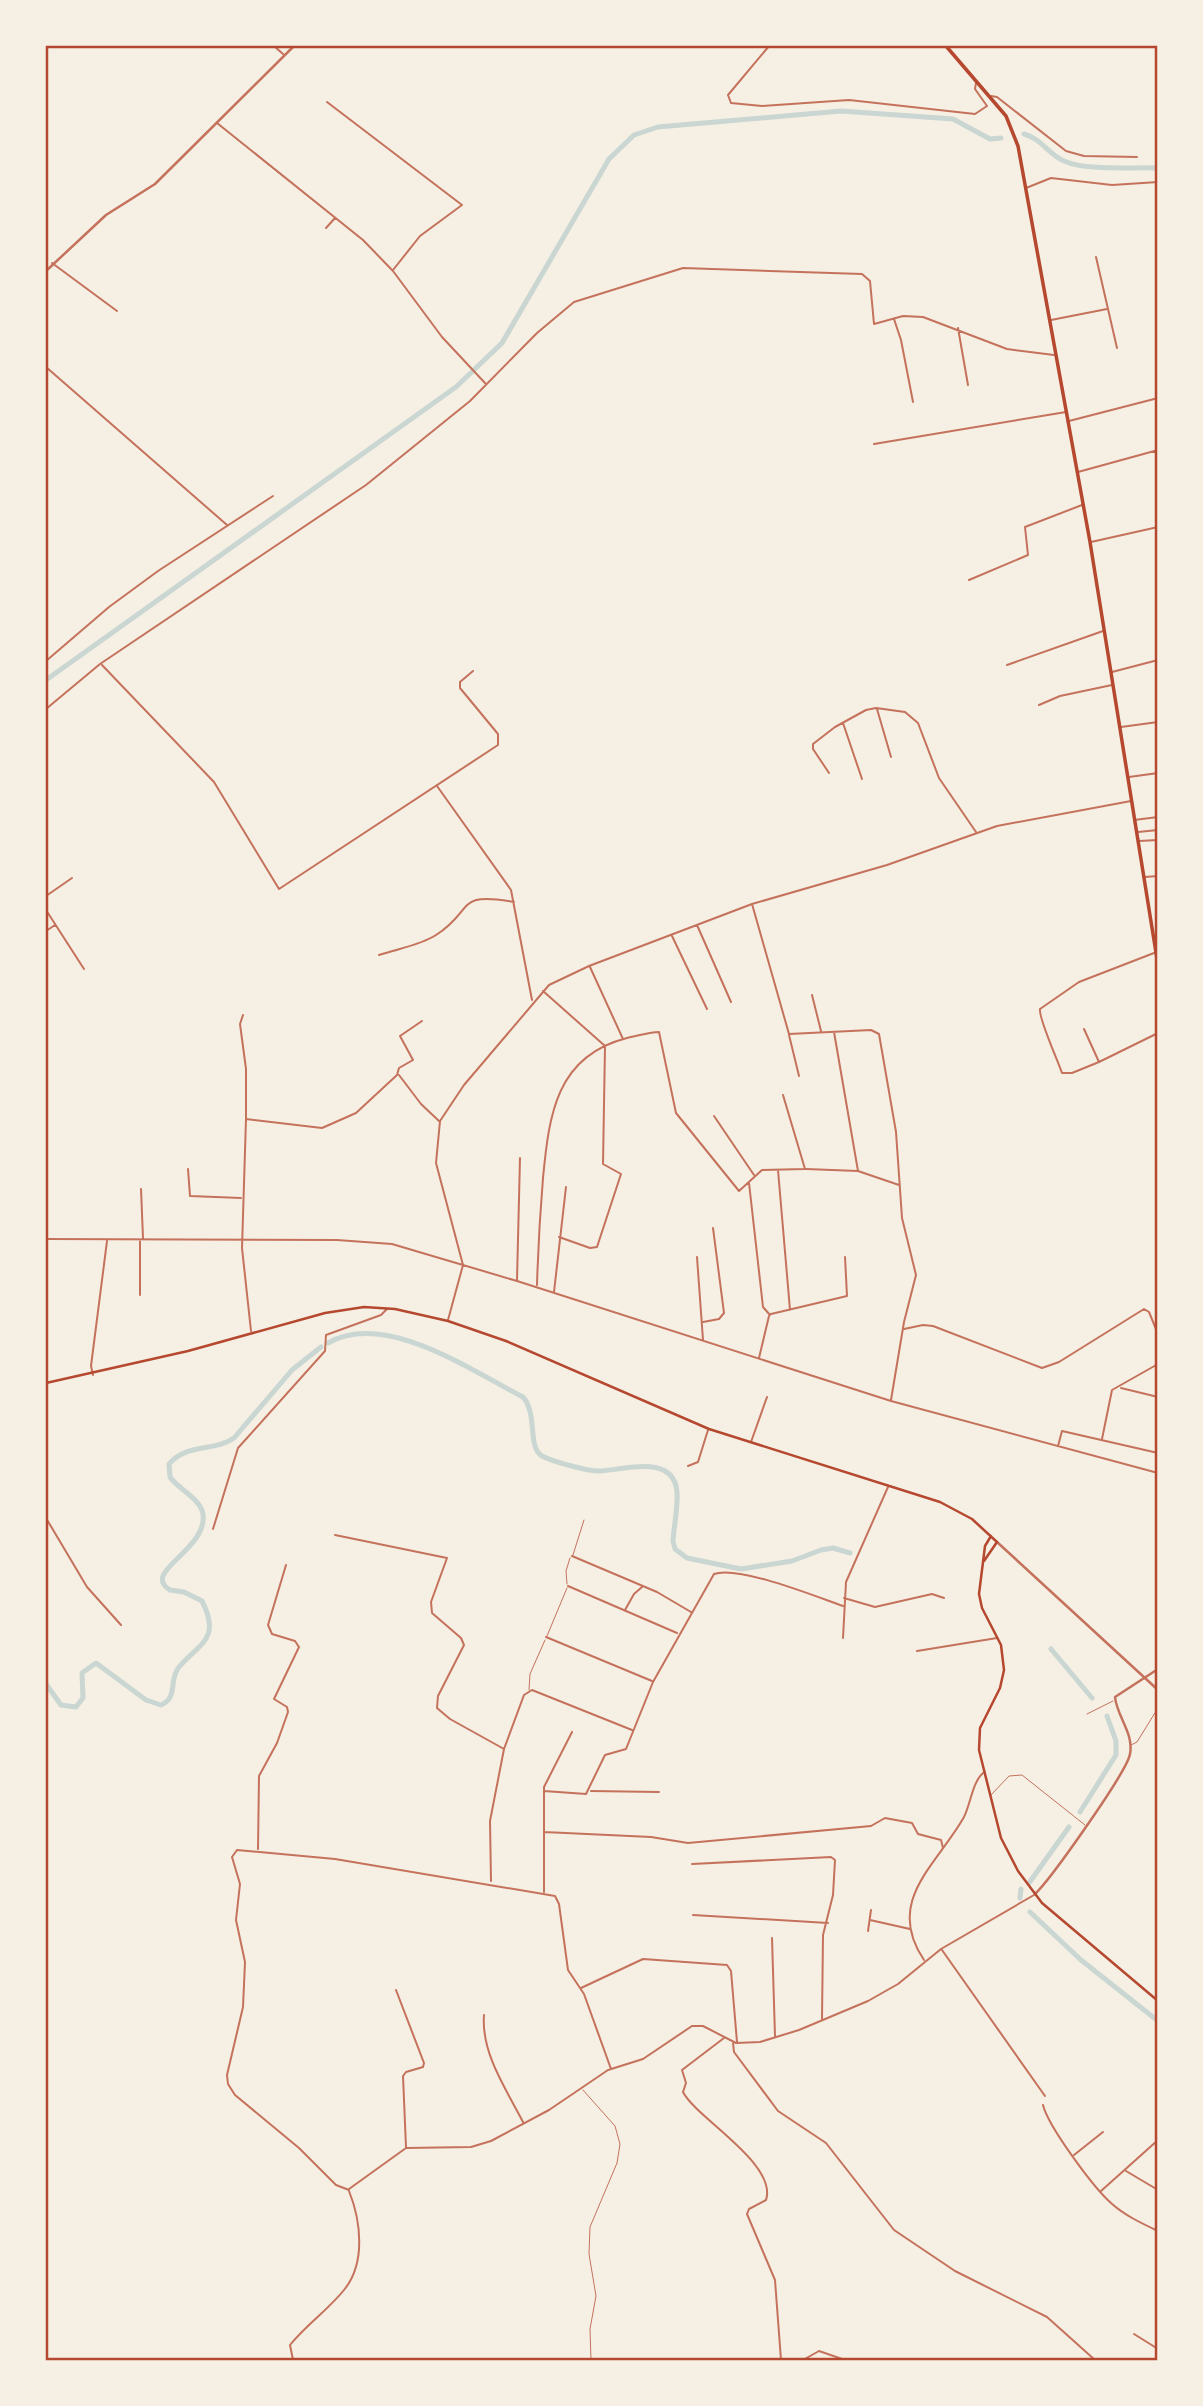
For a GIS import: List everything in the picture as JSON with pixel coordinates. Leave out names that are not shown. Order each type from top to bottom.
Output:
[{"type":"main road","points":[[946,46],[1013,129],[1090,542],[1157,965]]},
{"type":"main road","points":[[46,1383],[93,1374],[337,1310],[387,1308],[448,1321],[519,1347],[709,1429],[956,1508],[997,1542],[984,1561]]},
{"type":"main road","points":[[991,1536],[985,1546],[980,1601],[998,1637],[1004,1670],[1000,1688],[980,1728],[978,1749],[1006,1850],[1035,1894],[1157,2001]]},
{"type":"street","points":[[274,46],[284,55]]},
{"type":"street","points":[[46,271],[106,215],[155,184],[294,46]]},
{"type":"street","points":[[769,46],[734,84],[728,94],[731,103],[762,106],[849,100],[975,114],[987,106],[975,89],[977,82]]},
{"type":"street","points":[[989,96],[997,97],[1066,151],[1084,156],[1137,157]]},
{"type":"street","points":[[327,102],[462,205],[420,236],[393,271]]},
{"type":"street","points":[[216,122],[336,217],[393,271],[442,337],[486,384]]},
{"type":"street","points":[[1025,188],[1051,178],[1112,185],[1157,182]]},
{"type":"street","points":[[326,229],[336,217]]},
{"type":"street","points":[[1096,257],[1116,348]]},
{"type":"street","points":[[52,263],[117,311]]},
{"type":"street","points":[[46,709],[100,664],[366,485],[467,404],[568,305],[683,268],[866,275],[870,281],[873,323],[893,318],[923,317],[957,327],[1007,349],[1057,356]]},
{"type":"street","points":[[1050,320],[1109,309]]},
{"type":"street","points":[[893,318],[901,340],[913,402]]},
{"type":"street","points":[[957,327],[968,385]]},
{"type":"street","points":[[46,367],[228,526]]},
{"type":"street","points":[[1068,421],[1157,398]]},
{"type":"street","points":[[874,444],[1067,412]]},
{"type":"street","points":[[1077,472],[1156,450],[1157,459]]},
{"type":"street","points":[[46,661],[109,607],[273,496]]},
{"type":"street","points":[[969,580],[1028,555],[1026,527],[1083,505]]},
{"type":"street","points":[[1090,542],[1157,527]]},
{"type":"street","points":[[1006,665],[1104,631]]},
{"type":"street","points":[[1111,673],[1157,660]]},
{"type":"street","points":[[100,664],[214,782],[279,889],[499,742],[498,734],[460,688],[460,682],[473,671]]},
{"type":"street","points":[[1039,705],[1060,696],[1113,685]]},
{"type":"street","points":[[876,708],[891,757]]},
{"type":"street","points":[[829,773],[814,751],[813,744],[843,722],[876,708],[900,710],[915,719],[939,778],[976,833]]},
{"type":"street","points":[[843,722],[862,779]]},
{"type":"street","points":[[1120,727],[1157,722]]},
{"type":"street","points":[[1128,777],[1157,774]]},
{"type":"street","points":[[437,785],[511,890],[532,1001]]},
{"type":"street","points":[[448,1321],[463,1265],[436,1163],[440,1121],[456,1096],[542,991],[558,979],[589,966],[752,904],[887,865],[976,833],[1060,813],[1132,801]]},
{"type":"street","points":[[1135,820],[1157,817]]},
{"type":"street","points":[[1136,832],[1157,830]]},
{"type":"street","points":[[1138,841],[1157,840]]},
{"type":"street","points":[[1143,877],[1157,877]]},
{"type":"street","points":[[46,896],[72,878]]},
{"type":"street","points":[[379,955],[435,936],[471,900],[485,897],[515,902]]},
{"type":"street","points":[[752,904],[799,1076]]},
{"type":"street","points":[[46,909],[84,969]]},
{"type":"street","points":[[697,924],[731,1002]]},
{"type":"street","points":[[46,931],[56,925]]},
{"type":"street","points":[[671,935],[707,1009]]},
{"type":"street","points":[[1156,953],[1079,982],[1039,1012],[1062,1073],[1072,1073],[1099,1062],[1157,1033]]},
{"type":"street","points":[[589,966],[623,1040]]},
{"type":"street","points":[[542,991],[605,1046],[603,1164],[605,1168],[619,1171],[621,1177],[597,1247],[590,1248],[559,1237]]},
{"type":"street","points":[[812,995],[822,1032]]},
{"type":"street","points":[[243,1015],[240,1024],[246,1069],[246,1119],[242,1240],[252,1333]]},
{"type":"street","points":[[246,1119],[310,1129],[326,1127],[361,1110],[397,1075],[399,1068],[413,1058],[400,1036],[422,1021]]},
{"type":"street","points":[[1084,1029],[1099,1062]]},
{"type":"street","points":[[789,1034],[871,1030],[879,1034],[896,1132],[903,1225],[916,1275],[902,1329],[891,1401]]},
{"type":"street","points":[[537,1287],[542,1181],[554,1105],[579,1063],[605,1046],[623,1040],[659,1032],[676,1115],[737,1190],[742,1190],[754,1175],[762,1170],[778,1169],[858,1171],[900,1186]]},
{"type":"street","points":[[834,1032],[858,1171]]},
{"type":"street","points":[[397,1075],[440,1121]]},
{"type":"street","points":[[783,1095],[805,1169]]},
{"type":"street","points":[[714,1116],[754,1175]]},
{"type":"street","points":[[517,1281],[520,1158]]},
{"type":"street","points":[[188,1169],[190,1196],[242,1198]]},
{"type":"street","points":[[778,1169],[790,1310]]},
{"type":"street","points":[[749,1183],[764,1307],[770,1315]]},
{"type":"street","points":[[554,1293],[566,1187]]},
{"type":"street","points":[[140,1295],[141,1189]]},
{"type":"street","points":[[703,1322],[719,1319],[724,1313],[713,1228]]},
{"type":"street","points":[[46,1239],[382,1242],[537,1287],[891,1401],[1157,1473]]},
{"type":"street","points":[[93,1374],[91,1366],[107,1240]]},
{"type":"street","points":[[697,1257],[703,1342]]},
{"type":"street","points":[[770,1315],[847,1296],[845,1257]]},
{"type":"street","points":[[213,1529],[241,1443],[325,1350],[327,1335],[380,1315],[387,1308]]},
{"type":"street","points":[[902,1329],[933,1326],[1042,1368],[1059,1363],[1144,1309],[1157,1334]]},
{"type":"street","points":[[758,1359],[770,1315]]},
{"type":"street","points":[[1101,1440],[1112,1390],[1157,1364]]},
{"type":"street","points":[[1119,1388],[1157,1397]]},
{"type":"street","points":[[751,1443],[767,1396]]},
{"type":"street","points":[[688,1466],[698,1462],[709,1429]]},
{"type":"street","points":[[1058,1446],[1062,1431],[1157,1453]]},
{"type":"street","points":[[843,1637],[843,1597],[850,1570],[889,1486]]},
{"type":"street","points":[[46,1518],[86,1587],[121,1625]]},
{"type":"street","points":[[335,1535],[447,1558],[431,1602],[432,1613],[461,1638],[464,1645],[438,1696],[437,1708],[450,1719],[505,1749]]},
{"type":"street","points":[[997,1542],[1157,1690]]},
{"type":"street","points":[[572,1556],[643,1586],[692,1612]]},
{"type":"street","points":[[258,1850],[259,1776],[277,1743],[288,1712],[287,1707],[274,1699],[299,1647],[295,1641],[272,1634],[268,1625],[286,1564]]},
{"type":"street","points":[[590,1791],[603,1758],[623,1752],[653,1682],[708,1580],[719,1572],[779,1584],[843,1606]]},
{"type":"street","points":[[568,1586],[678,1633]]},
{"type":"street","points":[[624,1611],[634,1594],[643,1586]]},
{"type":"street","points":[[843,1597],[875,1607],[932,1594],[944,1598]]},
{"type":"street","points":[[546,1637],[653,1682]]},
{"type":"street","points":[[917,1651],[998,1637]]},
{"type":"street","points":[[349,2190],[406,2148],[477,2146],[523,2123],[611,2069],[643,2059],[695,2026],[705,2027],[735,2042],[775,2038],[884,1993],[941,1949],[1035,1894],[1123,1770],[1130,1756],[1130,1745],[1115,1700],[1117,1695],[1157,1669]]},
{"type":"street","points":[[491,1884],[490,1821],[505,1749],[524,1695],[529,1690],[633,1730]]},
{"type":"street","points":[[544,1892],[544,1791],[572,1732]]},
{"type":"street","points":[[925,1961],[911,1929],[913,1894],[965,1814],[983,1773]]},
{"type":"street","points":[[544,1791],[582,1795],[590,1791],[659,1792]]},
{"type":"street","points":[[544,1832],[654,1837],[691,1843],[871,1826],[886,1818],[912,1823],[919,1834],[941,1840],[943,1848]]},
{"type":"street","points":[[349,2190],[336,2185],[228,2084],[228,2069],[243,2007],[245,1962],[236,1920],[240,1884],[232,1857],[239,1849],[491,1884],[555,1896],[559,1901],[567,1967],[581,1988],[611,2069]]},
{"type":"street","points":[[692,1864],[831,1857],[835,1860],[828,1923],[823,1936],[822,2020]]},
{"type":"street","points":[[868,1931],[871,1910]]},
{"type":"street","points":[[693,1915],[828,1923]]},
{"type":"street","points":[[870,1920],[911,1929]]},
{"type":"street","points":[[772,1938],[775,2038]]},
{"type":"street","points":[[941,1949],[1045,2096]]},
{"type":"street","points":[[581,1988],[643,1959],[727,1965],[731,1971],[734,2052],[762,2091],[798,2127],[827,2143],[894,2230],[955,2271],[1047,2317],[1095,2361]]},
{"type":"street","points":[[396,1990],[424,2063],[423,2067],[406,2072],[403,2076],[406,2148]]},
{"type":"street","points":[[485,2015],[483,2029],[488,2047],[523,2123]]},
{"type":"street","points":[[725,2037],[682,2070],[686,2082],[683,2092],[738,2145],[761,2178],[767,2199],[749,2209],[747,2214],[773,2274],[779,2310],[781,2361]]},
{"type":"street","points":[[1042,2105],[1074,2156],[1101,2191],[1127,2215],[1157,2231]]},
{"type":"street","points":[[1074,2156],[1103,2132]]},
{"type":"street","points":[[1101,2191],[1157,2140]]},
{"type":"street","points":[[1125,2171],[1157,2190]]},
{"type":"street","points":[[293,2361],[290,2345],[344,2290],[355,2269],[359,2233],[349,2190]]},
{"type":"street","points":[[1134,2334],[1157,2349]]},
{"type":"street","points":[[803,2361],[820,2351],[845,2361]]},
{"type":"lane","points":[[529,1690],[530,1674],[568,1586],[566,1568],[584,1520]]},
{"type":"lane","points":[[1087,1714],[1115,1700]]},
{"type":"lane","points":[[1130,1745],[1137,1742],[1157,1708]]},
{"type":"lane","points":[[989,1796],[1002,1787],[1009,1776],[1022,1775],[1085,1825]]},
{"type":"lane","points":[[582,2087],[615,2126],[620,2144],[617,2164],[590,2227],[589,2253],[596,2296],[590,2329],[591,2361]]},
{"type":"waterway","points":[[46,680],[456,387],[502,343],[609,159],[634,135],[658,127],[841,111],[953,119],[990,139],[1001,138]]},
{"type":"waterway","points":[[1024,134],[1036,139],[1058,158],[1073,164],[1158,168]]},
{"type":"waterway","points":[[328,1343],[351,1335],[375,1334],[428,1348],[523,1397],[528,1404],[537,1452],[542,1456],[595,1471],[646,1466],[667,1472],[674,1480],[677,1492],[673,1541],[675,1549],[687,1558],[741,1569],[792,1561],[833,1548],[850,1553]]},
{"type":"waterway","points":[[46,1684],[61,1705],[76,1707],[83,1698],[82,1673],[96,1663],[146,1700],[161,1705],[170,1698],[176,1672],[205,1640],[210,1625],[202,1601],[184,1592],[170,1590],[163,1583],[163,1576],[196,1539],[202,1527],[203,1514],[198,1503],[170,1477],[169,1464],[184,1453],[218,1445],[234,1438],[292,1370],[321,1347]]},
{"type":"waterway","points":[[1051,1649],[1092,1698]]},
{"type":"waterway","points":[[1080,1812],[1116,1755],[1116,1741],[1107,1716]]},
{"type":"waterway","points":[[1029,1883],[1069,1827]]},
{"type":"waterway","points":[[1020,1898],[1021,1889]]},
{"type":"waterway","points":[[1030,1912],[1081,1960],[1158,2021]]}]
